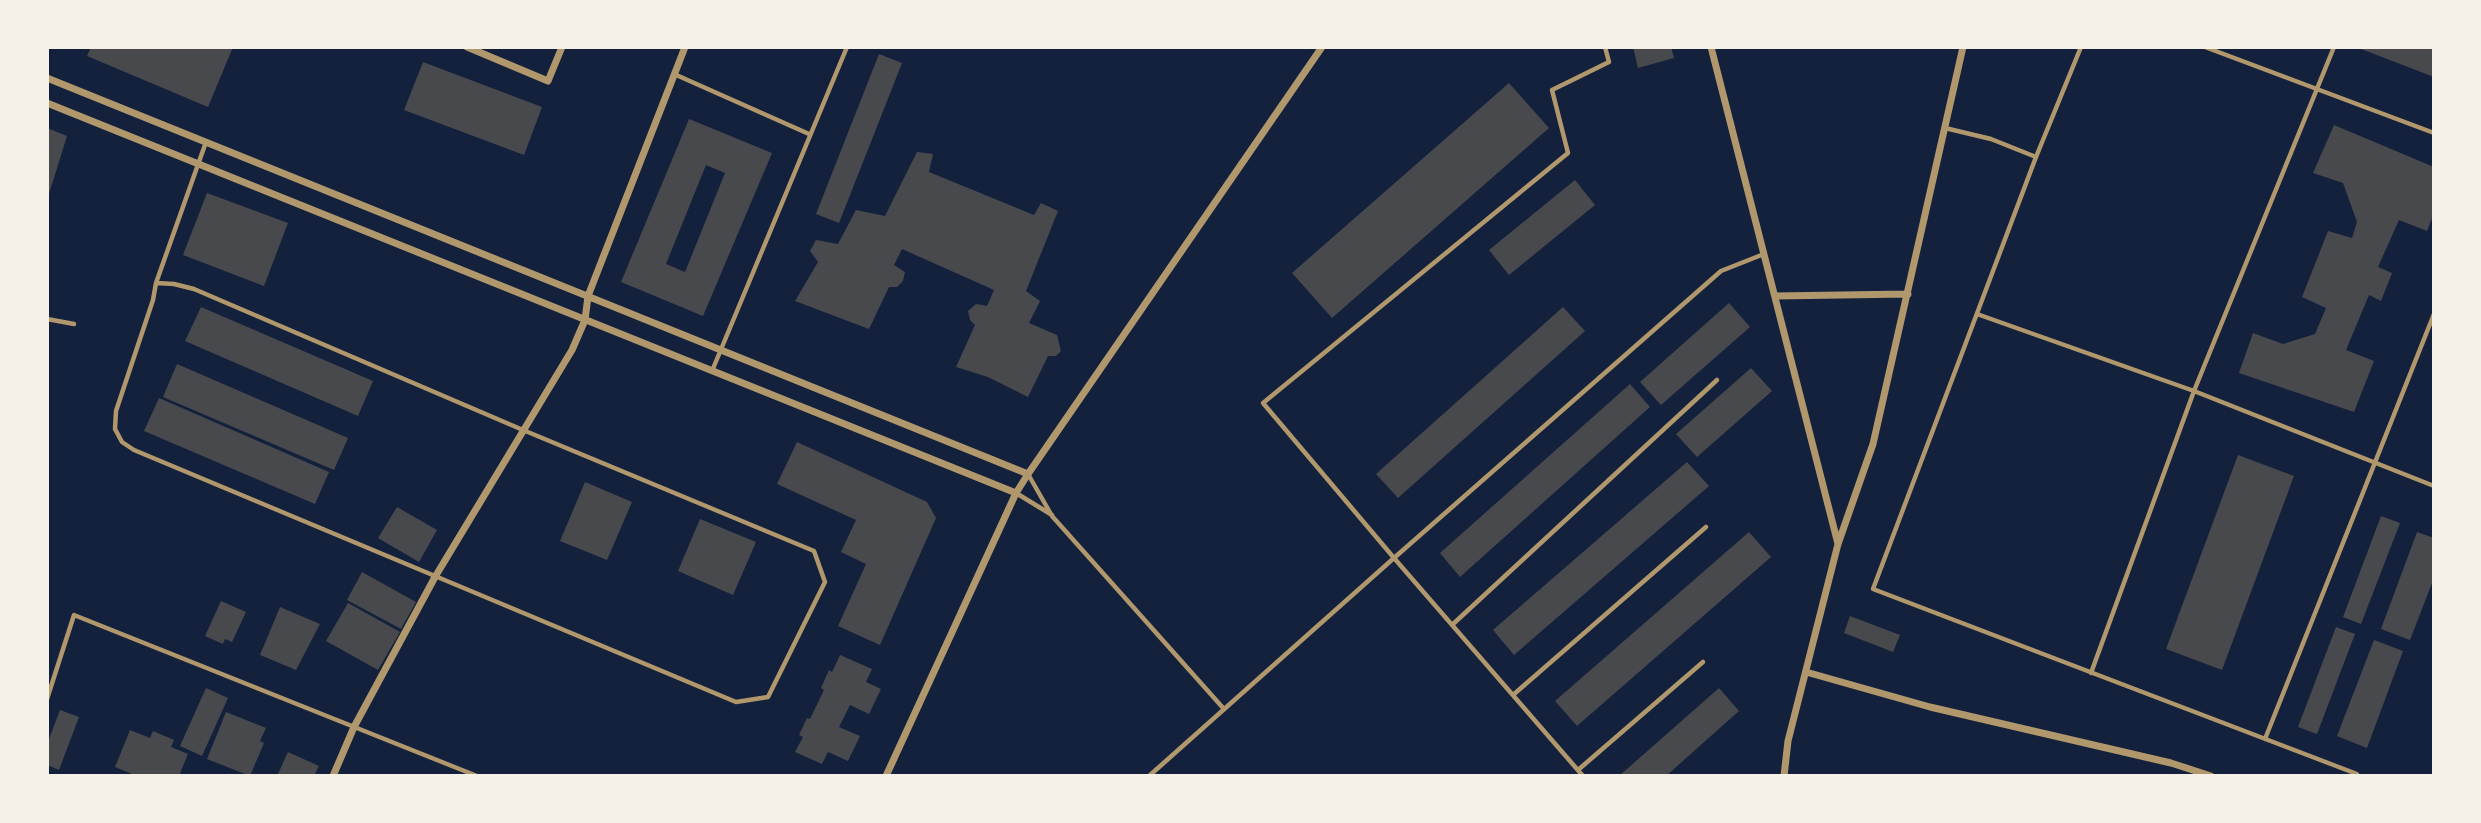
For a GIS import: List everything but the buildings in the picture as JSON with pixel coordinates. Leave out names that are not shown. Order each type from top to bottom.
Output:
[{"type":"street","points":[[467,47],[548,81],[562,47]]},
{"type":"street","points":[[333,776],[354,727],[435,577],[572,350],[585,320],[588,296],[685,47]]},
{"type":"street","points":[[886,776],[1016,494],[1322,47]]},
{"type":"street","points":[[1711,47],[1839,544]]},
{"type":"street","points":[[1784,776],[1788,741],[1839,544],[1873,444],[1964,47]]},
{"type":"street","points":[[47,78],[1028,474]]},
{"type":"street","points":[[47,103],[1016,494]]},
{"type":"street","points":[[1775,296],[1908,294]]},
{"type":"street","points":[[1806,672],[1930,707],[2171,763],[2211,776]]},
{"type":"lane","points":[[712,371],[847,47]]},
{"type":"lane","points":[[1583,776],[1263,403],[1568,153],[1552,90],[1609,62],[1605,47]]},
{"type":"lane","points":[[2081,47],[2036,157],[1872,589],[2357,774]]},
{"type":"lane","points":[[2205,47],[2434,134]]},
{"type":"lane","points":[[2091,673],[2194,391],[2334,47]]},
{"type":"lane","points":[[674,74],[809,134]]},
{"type":"lane","points":[[1945,128],[1991,139],[2036,157]]},
{"type":"lane","points":[[156,283],[194,289],[814,551],[825,582],[768,697],[737,702],[134,450],[122,442],[115,429],[116,411],[153,300],[156,283],[206,142]]},
{"type":"lane","points":[[1149,776],[1721,271],[1764,254]]},
{"type":"lane","points":[[1977,314],[2194,391],[2434,486]]},
{"type":"lane","points":[[2265,738],[2434,314]]},
{"type":"lane","points":[[47,319],[74,324]]},
{"type":"lane","points":[[1452,625],[1717,380]]},
{"type":"lane","points":[[1028,474],[1052,516],[1224,709]]},
{"type":"lane","points":[[1016,494],[1052,516]]},
{"type":"lane","points":[[1513,695],[1706,527]]},
{"type":"lane","points":[[47,699],[74,615],[477,776]]},
{"type":"lane","points":[[1578,769],[1703,662]]}]
